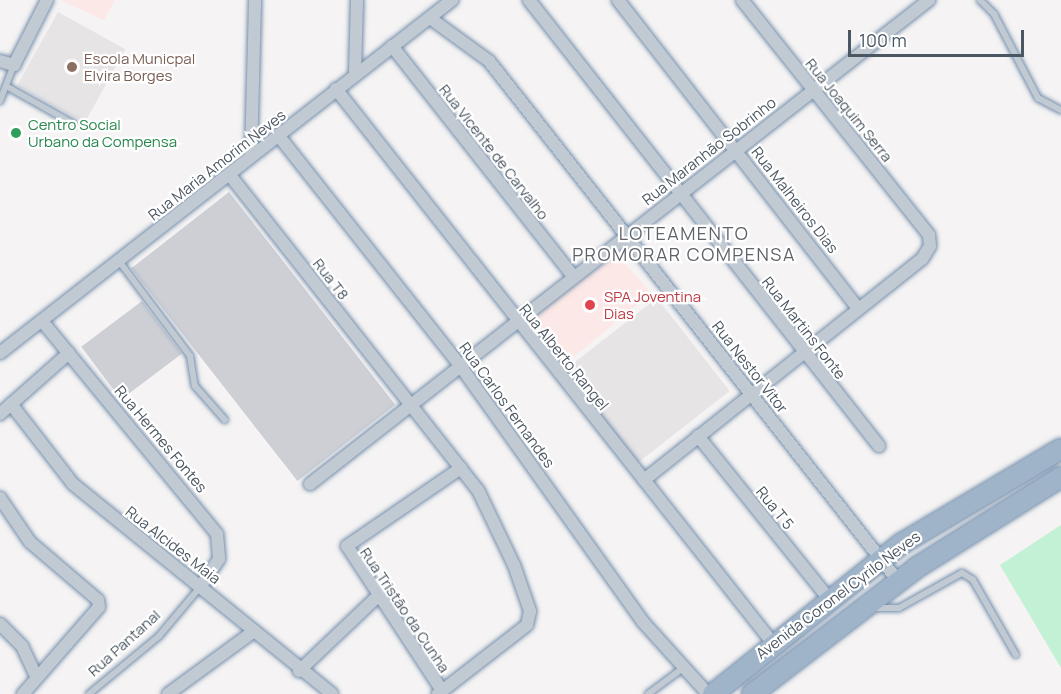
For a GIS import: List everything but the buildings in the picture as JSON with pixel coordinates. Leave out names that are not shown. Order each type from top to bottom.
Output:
[{"type":"highway","name":"Avenida Coronel Cyrilo Neves","points":[[711,694],[772,642],[882,558],[1061,449]]},
{"type":"highway","name":"Avenida Coronel Cyrilo Neves","points":[[752,694],[898,581],[1061,477]]},
{"type":"street","points":[[0,61],[14,65],[47,0]]},
{"type":"street","points":[[251,156],[255,0]]},
{"type":"street","points":[[355,72],[357,0]]},
{"type":"street","name":"Rua Maria Amorim Neves","points":[[0,353],[355,72],[452,0]]},
{"type":"street","name":"Rua Martins Fonte","points":[[529,0],[682,192],[801,350],[879,446]]},
{"type":"street","name":"Rua Malheiros Dias","points":[[618,0],[857,306]]},
{"type":"street","name":"Rua Maranhão Sobrinho","points":[[310,484],[459,364],[929,0]]},
{"type":"street","name":"Rua Joaquim Serra","points":[[744,1],[931,241],[922,259],[857,306]]},
{"type":"street","name":"Rua Nestor Vitor","points":[[430,18],[489,61],[627,233],[898,581]]},
{"type":"street","name":"Rua Vicente de Carvalho","points":[[392,46],[573,276]]},
{"type":"street","name":"Rua Alberto Rangel","points":[[336,89],[515,321],[772,642]]},
{"type":"street","name":"Rua Carlos Fernandes","points":[[278,135],[459,364],[643,622],[683,668],[711,694]]},
{"type":"street","name":"Rua T8","points":[[229,174],[461,468],[493,516],[530,611],[522,629],[439,692]]},
{"type":"street","points":[[644,480],[857,306]]},
{"type":"street","name":"Rua Hermes Fontes","points":[[42,321],[217,534],[219,559],[201,586]]},
{"type":"street","points":[[0,414],[69,353]]},
{"type":"street","name":"Rua Alcides Maia","points":[[11,404],[73,484],[201,586],[299,670],[332,694]]},
{"type":"street","name":"Rua T 5","points":[[698,436],[829,600]]},
{"type":"street","name":"Rua Tristão da Cunha","points":[[439,692],[347,546],[461,468]]},
{"type":"street","points":[[0,498],[30,542],[98,600],[95,612],[36,676],[23,694]]},
{"type":"street","points":[[299,670],[378,596]]},
{"type":"street","points":[[0,624],[22,646],[36,676]]},
{"type":"street","points":[[168,694],[254,631]]},
{"type":"lane","points":[[980,0],[994,14],[1038,98],[1061,110]]},
{"type":"lane","points":[[0,101],[14,65]]},
{"type":"lane","points":[[6,86],[74,124]]},
{"type":"lane","points":[[118,261],[190,356],[195,386],[225,420]]},
{"type":"lane","points":[[866,605],[891,611],[962,573],[974,580],[1016,655]]},
{"type":"lane","name":"Rua Pantanal","points":[[90,694],[159,636],[201,586]]},
{"type":"lane","points":[[648,694],[683,668]]},
{"type":"shaded area","points":[[60,0],[115,0],[104,20]]},
{"type":"shaded area","name":"Escola Municpal Elvira Borges","points":[[58,12],[125,49],[85,123],[17,85]]},
{"type":"shaded area","name":"SPA Joventina Dias","points":[[617,255],[651,293],[565,364],[525,318]]},
{"type":"shaded area","points":[[657,298],[730,391],[637,463],[565,370]]},
{"type":"green space","points":[[1061,525],[1061,668],[1000,565]]},
{"type":"place","name":"Escola Municpal Elvira Borges","points":[[72,67]]},
{"type":"place","name":"Centro Social Urbano da Compensa","points":[[16,133]]},
{"type":"place","name":"SPA Joventina Dias","points":[[590,305]]},
{"type":"district","name":"LOTEAMENTO PROMORAR COMPENSA","points":[[684,244]]}]
